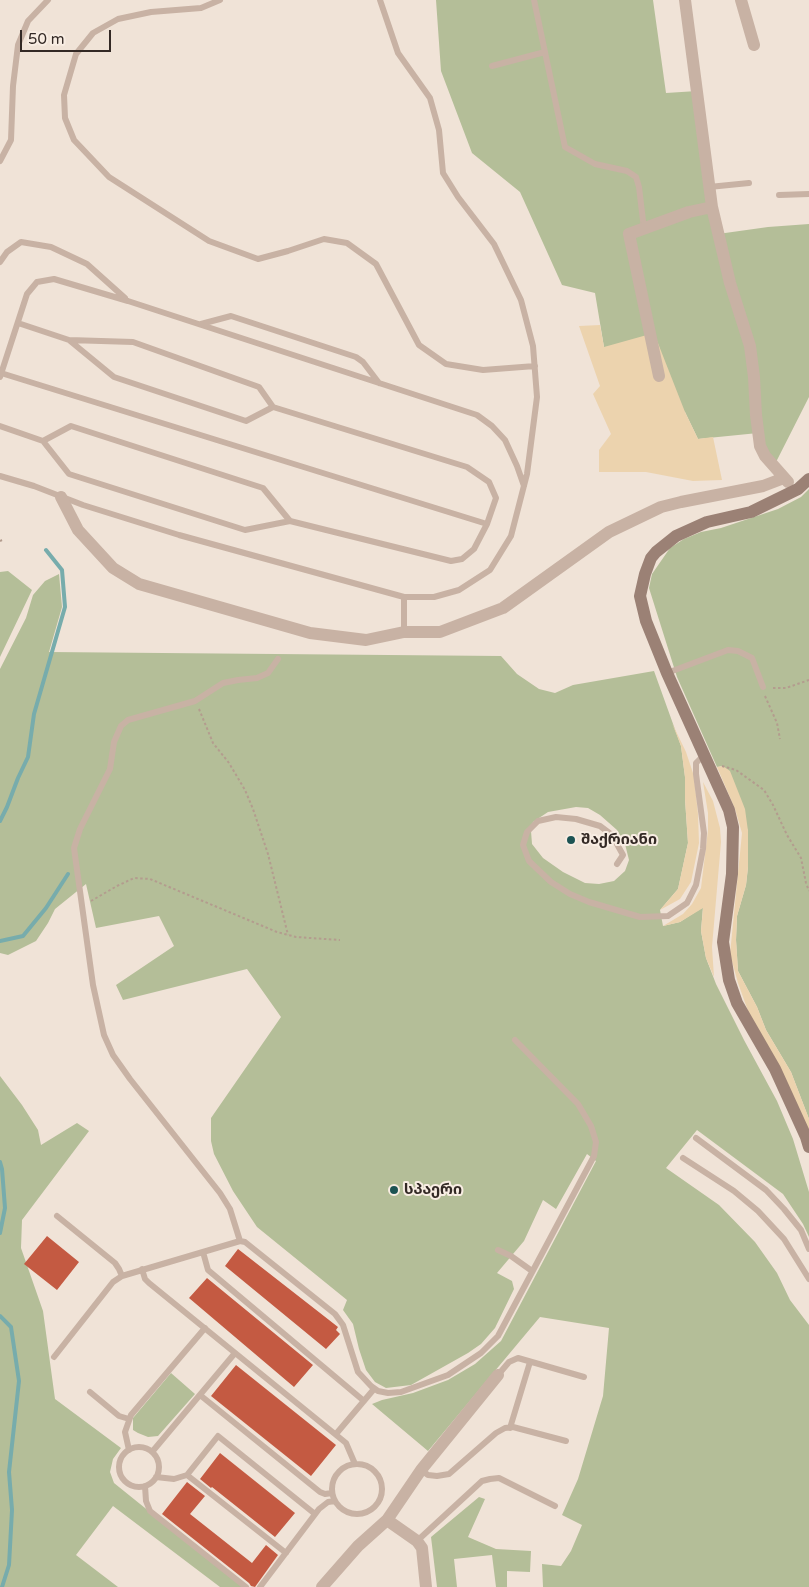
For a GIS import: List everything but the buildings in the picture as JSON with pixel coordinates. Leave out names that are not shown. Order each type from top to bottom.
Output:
[{"type":"street","points":[[685,0],[712,207],[730,284],[750,346],[760,446],[764,456],[784,478],[798,489]]},
{"type":"street","points":[[741,0],[754,45]]},
{"type":"street","points":[[659,376],[629,234],[689,212],[712,207]]},
{"type":"street","points":[[61,497],[78,530],[113,568],[139,584],[310,633],[366,640],[404,632],[440,632],[503,608],[609,532],[661,507],[763,486],[784,478]]},
{"type":"street","points":[[809,479],[798,489],[752,512],[707,522],[676,536],[651,558],[640,596],[646,620],[667,673],[729,810],[733,827],[732,874],[723,942],[729,980],[737,1003],[775,1069],[809,1147]]},
{"type":"street","points":[[322,1587],[358,1546],[387,1520],[421,1470],[498,1375]]},
{"type":"street","points":[[387,1520],[416,1541],[422,1548],[426,1587]]},
{"type":"lane","points":[[0,162],[11,140],[13,86],[18,45],[28,21],[48,0]]},
{"type":"lane","points":[[220,0],[201,8],[151,12],[118,19],[93,33],[76,54],[64,95],[65,118],[74,140],[108,177],[209,241],[258,259],[324,239],[347,243],[376,264],[419,345],[446,364],[483,370],[535,366]]},
{"type":"lane","points":[[0,476],[83,505],[179,535],[404,597],[434,597],[459,590],[490,570],[512,536],[527,474],[537,397],[533,346],[521,300],[494,244],[458,197],[443,173],[440,130],[430,98],[398,53],[380,0]]},
{"type":"lane","points":[[534,0],[565,147],[595,164],[627,171],[636,177],[644,229]]},
{"type":"lane","points":[[492,66],[545,52]]},
{"type":"lane","points":[[709,187],[750,182]]},
{"type":"lane","points":[[779,195],[809,194]]},
{"type":"lane","points":[[0,262],[7,252],[21,242],[51,248],[87,264],[128,301]]},
{"type":"lane","points":[[487,524],[1,375],[27,294],[37,282],[54,279],[200,324],[477,415],[492,426],[505,440],[524,486]]},
{"type":"lane","points":[[200,324],[231,316],[338,351],[356,357],[363,362],[380,384]]},
{"type":"lane","points":[[0,426],[43,441],[70,474],[245,530],[290,521],[451,561],[462,559],[474,549],[487,524],[496,498],[489,482],[467,467],[273,407],[259,387],[133,342],[69,340],[18,322]]},
{"type":"lane","points":[[69,340],[114,377],[246,421],[273,407]]},
{"type":"lane","points":[[43,441],[71,426],[263,488],[290,521]]},
{"type":"lane","points":[[404,597],[404,632]]},
{"type":"lane","points":[[667,673],[728,650],[752,658],[763,687]]},
{"type":"lane","points":[[240,1241],[230,1209],[220,1193],[113,1056],[104,1035],[94,985],[74,848],[80,829],[110,768],[114,742],[121,726],[128,720],[196,701],[223,683],[257,678],[268,673],[278,659]]},
{"type":"lane","points":[[617,864],[623,854],[612,834],[600,826],[576,819],[556,817],[538,821],[527,832],[523,845],[529,861],[552,882],[570,894],[588,902],[640,917],[668,916],[687,902],[696,885],[704,833],[696,763],[704,755]]},
{"type":"lane","points":[[54,1357],[113,1282],[122,1276],[240,1241],[245,1242],[335,1314],[343,1325],[358,1372],[378,1391],[388,1393],[401,1392],[448,1375],[481,1353],[498,1336],[594,1156],[596,1142],[591,1126],[578,1104],[515,1040]]},
{"type":"lane","points":[[696,1138],[766,1190],[801,1230],[809,1248]]},
{"type":"lane","points":[[683,1158],[734,1191],[758,1211],[784,1239],[809,1279]]},
{"type":"lane","points":[[57,1216],[115,1263],[122,1276]]},
{"type":"lane","points":[[498,1250],[511,1256],[532,1271]]},
{"type":"lane","points":[[203,1252],[208,1270],[364,1401]]},
{"type":"lane","points":[[142,1269],[145,1279],[346,1443],[355,1464]]},
{"type":"lane","points":[[129,1450],[125,1432],[129,1419],[205,1328]]},
{"type":"lane","points":[[152,1452],[235,1353]]},
{"type":"lane","points":[[498,1375],[509,1362],[518,1358],[584,1377]]},
{"type":"lane","points":[[510,1428],[530,1362]]},
{"type":"lane","points":[[336,1434],[374,1389]]},
{"type":"lane","points":[[90,1392],[119,1416],[129,1419]]},
{"type":"lane","points":[[200,1395],[320,1492],[325,1494],[332,1493]]},
{"type":"lane","points":[[421,1470],[428,1475],[449,1474],[496,1433],[513,1427],[566,1442]]},
{"type":"lane","points":[[156,1477],[174,1480],[187,1475],[218,1436],[315,1514]]},
{"type":"lane","points":[[141,1447],[152,1452],[158,1464],[156,1477],[152,1483],[146,1486],[132,1486],[122,1477],[119,1465],[124,1454],[129,1450],[141,1447]]},
{"type":"lane","points":[[355,1464],[364,1465],[377,1474],[382,1490],[376,1504],[370,1510],[355,1514],[347,1512],[335,1501],[332,1493],[332,1484],[340,1470],[355,1464]]},
{"type":"lane","points":[[187,1475],[286,1553]]},
{"type":"lane","points":[[416,1541],[482,1481],[499,1478],[555,1506]]},
{"type":"lane","points":[[146,1486],[146,1501],[150,1511],[246,1587]]},
{"type":"lane","points":[[260,1587],[315,1514],[324,1504],[335,1501]]},
{"type":"path","points":[[780,739],[777,722],[767,702],[763,687],[786,688],[809,680]]},
{"type":"path","points":[[196,701],[213,744],[229,763],[245,790],[253,809],[268,854],[288,935]]},
{"type":"path","points":[[710,768],[723,766],[736,770],[764,790],[787,836],[801,858],[809,891]]},
{"type":"path","points":[[83,906],[134,878],[150,879],[277,932],[296,937],[340,940]]},
{"type":"green space","points":[[436,0],[653,0],[666,93],[697,91],[718,234],[809,224],[809,397],[774,466],[758,433],[698,439],[685,412],[604,347],[595,293],[562,285],[520,192],[472,153],[441,71]]},
{"type":"green space","points":[[809,489],[809,1119],[791,1072],[766,1030],[757,1007],[738,971],[737,916],[746,885],[748,831],[723,766],[717,767],[677,677],[649,588],[652,574],[670,548],[684,539],[778,509],[801,497]]},
{"type":"green space","points":[[8,571],[32,590],[0,657],[0,572]]},
{"type":"green space","points":[[59,574],[62,607],[49,652],[501,656],[517,674],[539,689],[555,693],[573,685],[654,671],[681,746],[685,777],[688,843],[678,889],[660,910],[663,926],[680,922],[703,907],[701,931],[706,958],[716,984],[777,1101],[793,1139],[809,1192],[809,1237],[803,1224],[783,1194],[697,1130],[666,1168],[719,1205],[755,1242],[777,1273],[790,1300],[809,1325],[809,1587],[543,1587],[542,1564],[561,1566],[571,1551],[582,1525],[562,1515],[578,1479],[603,1396],[609,1328],[540,1317],[428,1451],[372,1404],[413,1393],[448,1380],[475,1364],[501,1341],[596,1161],[587,1154],[556,1209],[543,1200],[524,1241],[497,1273],[512,1281],[514,1289],[495,1328],[481,1344],[411,1385],[386,1388],[375,1382],[366,1370],[353,1324],[343,1310],[347,1300],[257,1227],[233,1191],[214,1154],[211,1141],[211,1118],[281,1017],[247,969],[123,1000],[116,985],[174,946],[159,916],[96,928],[86,884],[55,909],[36,941],[8,955],[0,953],[0,669],[26,618],[33,595],[45,581]],"holes":[[[576,807],[588,808],[600,815],[617,830],[625,844],[629,860],[625,871],[614,881],[599,884],[585,883],[563,872],[543,858],[532,844],[531,831],[533,822],[548,812]]]},
{"type":"green space","points":[[0,1076],[38,1130],[41,1145],[77,1123],[89,1131],[22,1220],[21,1248],[43,1311],[55,1399],[121,1448],[113,1459],[110,1472],[114,1483],[243,1587],[220,1587],[113,1506],[76,1555],[118,1587],[0,1587]]},
{"type":"green space","points":[[171,1373],[195,1394],[158,1436],[148,1437],[133,1430],[133,1418]]},
{"type":"green space","points":[[479,1497],[485,1499],[468,1537],[496,1549],[531,1551],[530,1572],[507,1571],[507,1587],[496,1587],[492,1555],[454,1559],[457,1587],[437,1587],[431,1537]]},
{"type":"sand","points":[[600,325],[604,347],[654,333],[685,412],[698,439],[713,437],[722,480],[693,481],[646,472],[599,472],[599,450],[611,434],[593,394],[600,386],[579,326]]},
{"type":"sand","points":[[672,723],[686,752],[694,776],[699,843],[691,882],[680,899],[660,910],[678,889],[688,843],[685,777],[681,746]]},
{"type":"sand","points":[[723,766],[730,771],[745,809],[748,831],[746,885],[737,916],[738,971],[757,1007],[766,1030],[791,1072],[809,1119],[809,1141],[752,1022],[730,954],[742,833],[735,809],[717,767]]},
{"type":"sand","points":[[703,782],[713,801],[720,828],[721,842],[712,947],[714,977],[706,958],[701,931],[703,908],[680,922],[663,926],[683,914],[692,904],[701,888],[708,830],[708,813]]},
{"type":"waterway","points":[[0,821],[28,757],[34,714],[65,607],[62,570],[46,550]]},
{"type":"waterway","points":[[0,941],[23,936],[46,908],[68,874]]},
{"type":"waterway","points":[[0,1162],[5,1208],[0,1233]]},
{"type":"waterway","points":[[0,1316],[11,1327],[19,1381],[9,1472],[12,1510],[9,1565],[2,1587]]},
{"type":"place","name":"შაქრიანი","points":[[571,840]]},
{"type":"place","name":"სპაერი","points":[[394,1190]]}]
